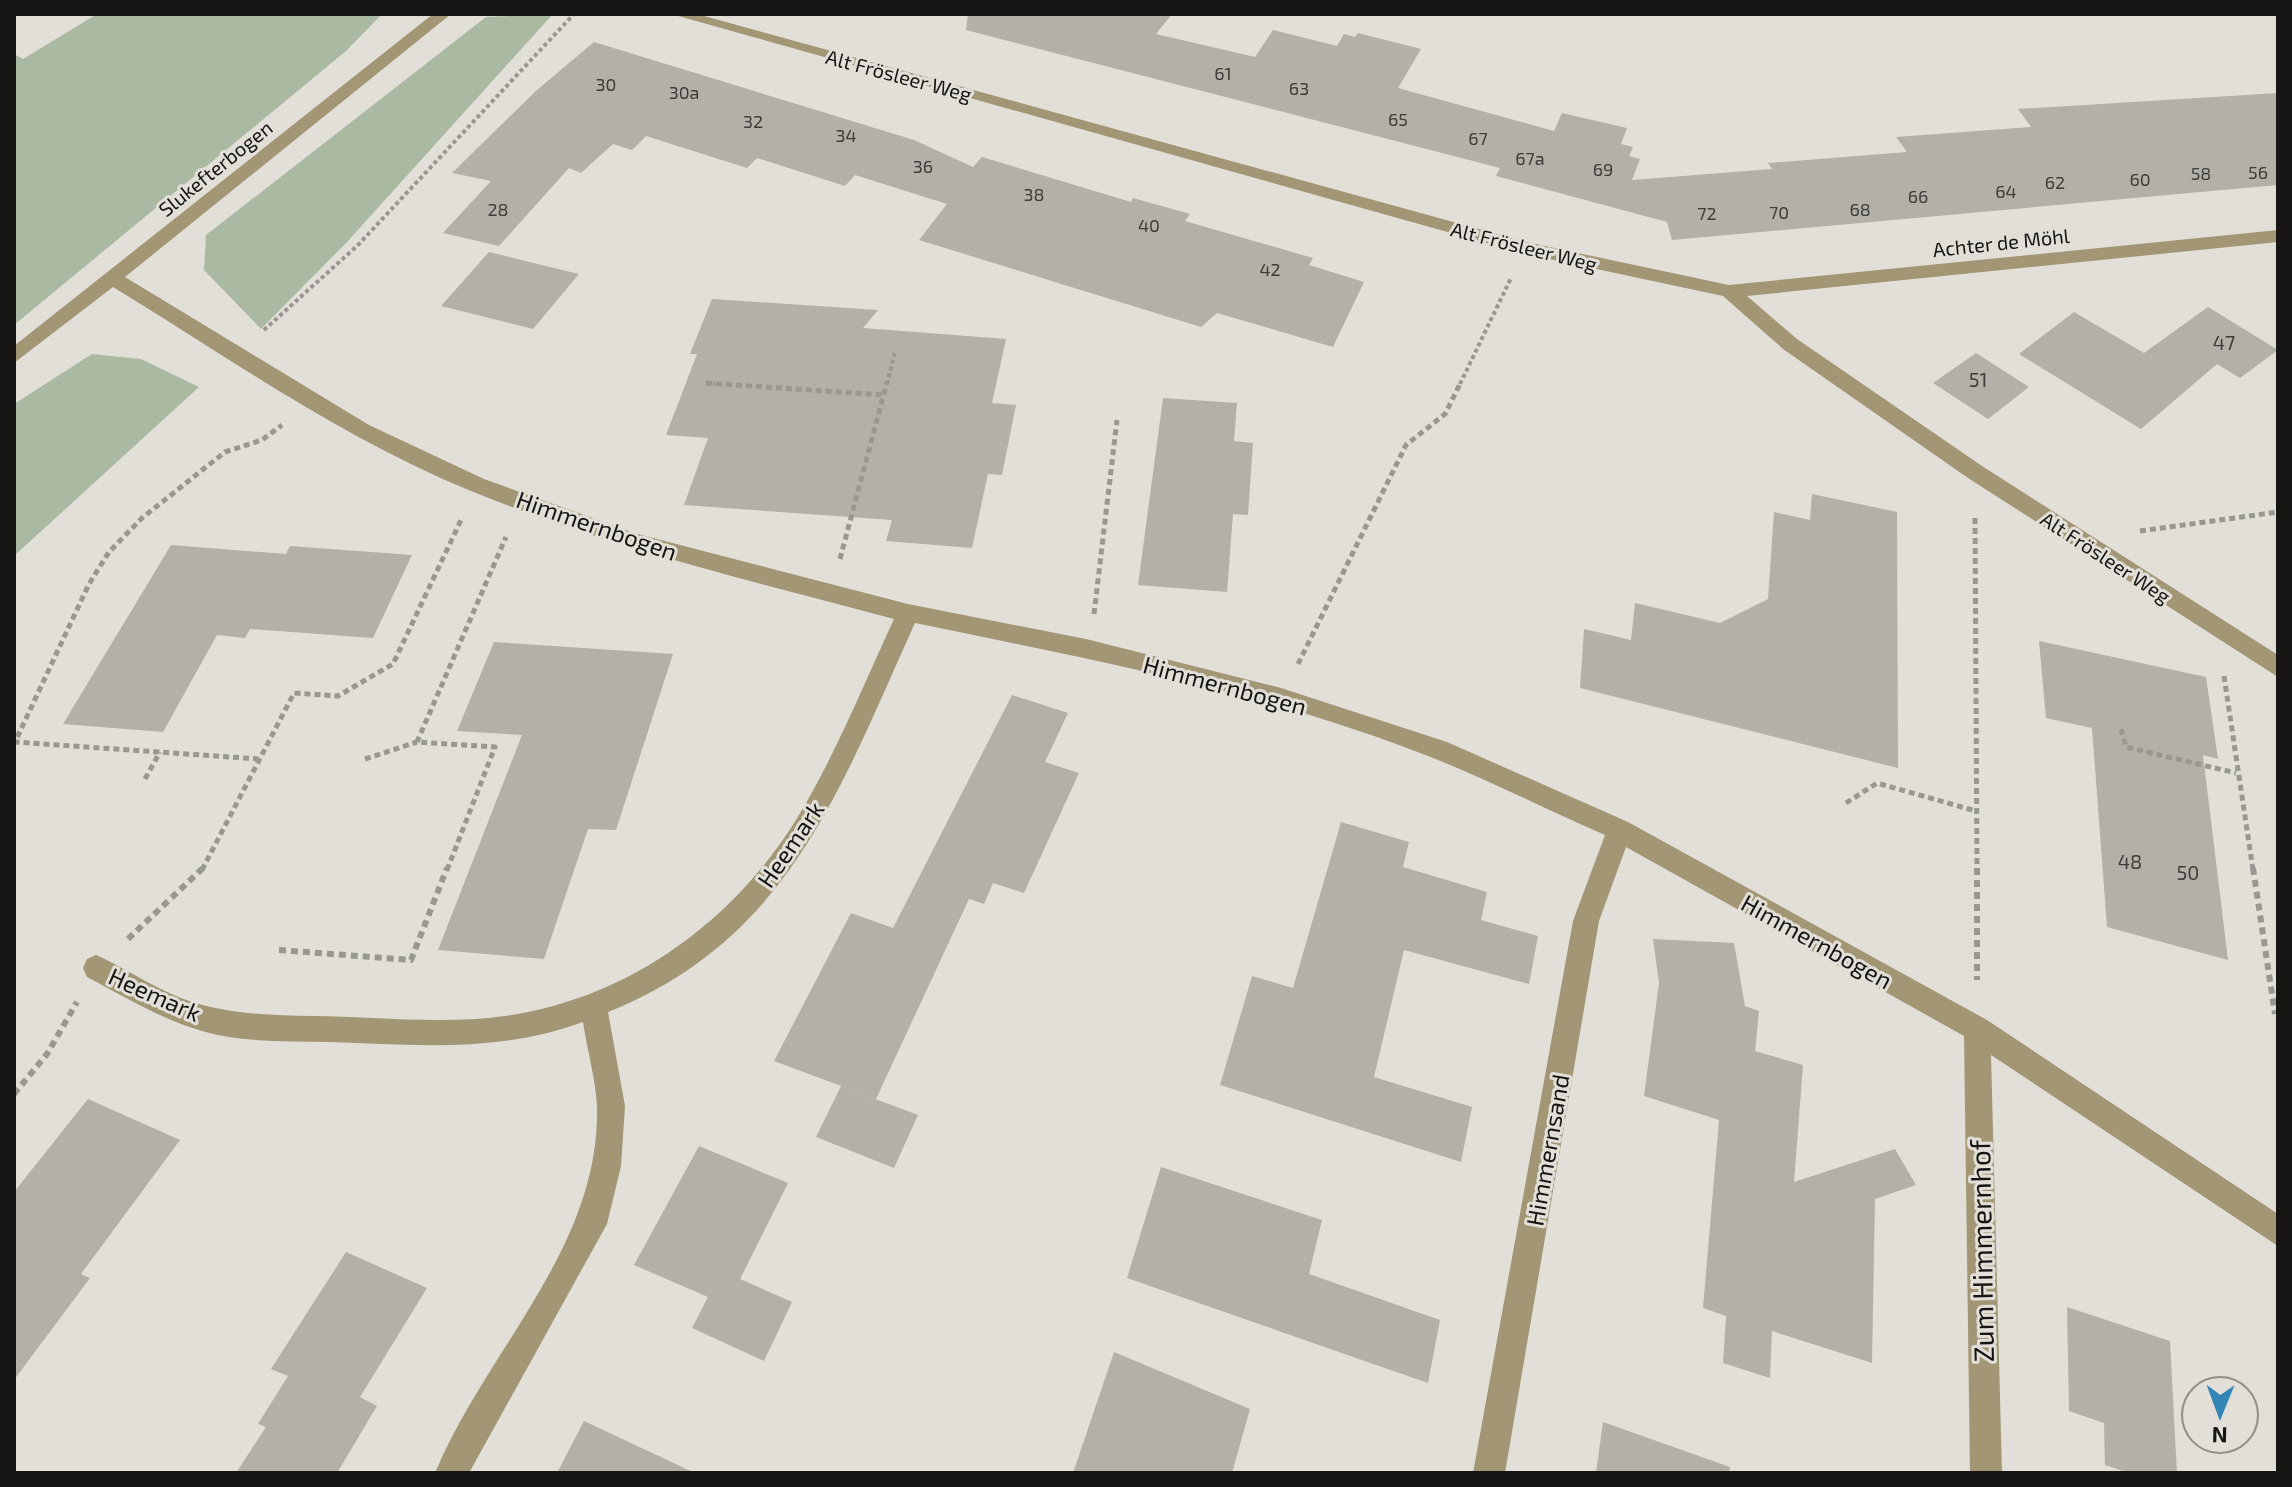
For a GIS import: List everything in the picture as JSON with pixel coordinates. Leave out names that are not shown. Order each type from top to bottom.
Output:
[{"type":"street","name":"Slukefterbogen","points":[[14,356],[443,14]]},
{"type":"street","name":"Alt Frösleer Weg","points":[[679,14],[1526,248],[1729,291],[1790,344],[1975,472],[2278,667]]},
{"type":"street","name":"Achter de Möhl","points":[[1729,291],[2278,236]]},
{"type":"street","name":"Himmernbogen","points":[[114,279],[362,430],[477,485],[631,541],[908,613],[1086,649],[1281,698],[1438,749],[1619,830],[1977,1029],[2278,1231]]},
{"type":"street","name":"Heemark","points":[[96,968],[189,1014],[245,1025],[425,1032],[508,1029],[593,1005],[667,968],[713,936],[760,891],[814,813],[908,613]]},
{"type":"street","name":"Himmernsand","points":[[1489,1473],[1586,921],[1619,830]]},
{"type":"street","points":[[451,1473],[592,1224],[607,1166],[611,1106],[593,1005]]},
{"type":"street","name":"Zum Himmernhof","points":[[1977,1029],[1986,1473]]},
{"type":"path","points":[[237,355],[357,246],[574,14]]},
{"type":"path","points":[[1281,698],[1406,445],[1445,414],[1526,248]]},
{"type":"path","points":[[818,591],[838,564],[895,352]]},
{"type":"path","points":[[706,383],[884,395]]},
{"type":"path","points":[[259,759],[14,742],[89,584],[109,552],[142,518],[225,452],[262,440],[315,402]]},
{"type":"path","points":[[1086,649],[1096,608],[1117,420]]},
{"type":"path","points":[[1975,472],[1977,1029]]},
{"type":"path","points":[[14,1094],[47,1054],[96,968],[200,873],[294,693],[338,696],[393,664],[477,485]]},
{"type":"path","points":[[417,742],[504,539],[542,507]]},
{"type":"path","points":[[2079,540],[2278,512]]},
{"type":"path","points":[[2246,647],[2222,679],[2275,1014]]},
{"type":"path","points":[[2121,729],[2126,747],[2236,773]]},
{"type":"path","points":[[279,950],[411,960],[495,747],[417,742],[365,759]]},
{"type":"path","points":[[145,779],[160,752]]},
{"type":"path","points":[[1846,803],[1877,783],[1976,811]]},
{"type":"green space","points":[[97,14],[382,14],[346,51],[14,325],[14,54],[23,59]]},
{"type":"green space","points":[[553,14],[347,242],[261,329],[204,270],[206,235],[486,17]]},
{"type":"green space","points":[[92,354],[141,359],[199,387],[14,556],[14,404]]},
{"type":"building","points":[[968,14],[1172,14],[1156,34],[1255,57],[1273,30],[1337,46],[1344,34],[1355,37],[1358,33],[1421,49],[1398,88],[1554,131],[1562,113],[1627,128],[1621,144],[1633,147],[1629,156],[1640,159],[1632,180],[1772,169],[1768,163],[1907,152],[1896,137],[2031,127],[2018,109],[2278,93],[2278,185],[1672,240],[1667,222],[1496,176],[1500,168],[966,30]]},
{"type":"building","points":[[594,42],[914,140],[973,167],[982,157],[1131,202],[1133,198],[1190,214],[1185,221],[1313,258],[1309,265],[1364,282],[1333,347],[1217,313],[1201,327],[919,240],[947,204],[855,175],[845,186],[757,158],[747,168],[646,136],[632,150],[613,144],[581,173],[569,168],[499,246],[443,233],[491,181],[452,173],[537,90]]},
{"type":"building","points":[[489,252],[579,274],[533,329],[441,306]]},
{"type":"building","points":[[712,299],[878,310],[863,328],[1006,339],[992,403],[1016,405],[1002,475],[988,474],[972,548],[886,541],[892,520],[684,505],[708,438],[666,435],[697,354],[690,354]]},
{"type":"building","points":[[2208,307],[2278,350],[2240,378],[2217,364],[2141,429],[2019,354],[2074,312],[2144,353]]},
{"type":"building","points":[[1976,353],[2029,387],[1988,419],[1933,383]]},
{"type":"building","points":[[1163,398],[1237,403],[1234,441],[1253,443],[1248,515],[1233,514],[1227,592],[1138,585]]},
{"type":"building","points":[[1812,494],[1897,512],[1898,768],[1580,688],[1584,629],[1631,640],[1635,603],[1720,623],[1768,599],[1774,512],[1810,520]]},
{"type":"building","points":[[171,545],[286,554],[290,546],[412,555],[373,638],[250,629],[245,638],[217,635],[163,732],[63,724]]},
{"type":"building","points":[[2039,641],[2206,677],[2218,759],[2203,755],[2228,960],[2107,927],[2092,728],[2046,718]]},
{"type":"building","points":[[494,642],[673,654],[616,830],[588,829],[544,959],[438,950],[522,735],[457,731]]},
{"type":"building","points":[[1012,695],[1068,713],[1045,762],[1079,773],[1024,893],[993,883],[984,904],[969,899],[876,1099],[774,1061],[851,913],[893,928]]},
{"type":"building","points":[[1341,822],[1409,842],[1403,867],[1487,892],[1481,920],[1538,936],[1529,984],[1404,950],[1374,1077],[1472,1107],[1461,1162],[1220,1085],[1252,976],[1293,988]]},
{"type":"building","points":[[1653,939],[1734,943],[1745,1006],[1759,1011],[1755,1051],[1803,1065],[1794,1182],[1895,1149],[1916,1185],[1875,1199],[1872,1363],[1772,1331],[1770,1378],[1723,1363],[1726,1316],[1703,1308],[1719,1120],[1644,1096],[1659,983]]},
{"type":"building","points":[[841,1086],[918,1115],[894,1168],[816,1137]]},
{"type":"building","points":[[88,1099],[180,1140],[81,1274],[90,1278],[14,1380],[14,1192]]},
{"type":"building","points":[[699,1146],[788,1183],[740,1279],[792,1302],[764,1361],[692,1328],[708,1297],[634,1265]]},
{"type":"building","points":[[1161,1167],[1322,1220],[1309,1274],[1440,1320],[1428,1383],[1127,1278]]},
{"type":"building","points":[[346,1252],[427,1288],[360,1397],[377,1406],[337,1473],[236,1473],[266,1427],[258,1424],[288,1376],[271,1369]]},
{"type":"building","points":[[2067,1307],[2170,1341],[2177,1473],[2129,1473],[2105,1465],[2104,1423],[2069,1411]]},
{"type":"building","points":[[1114,1352],[1250,1409],[1232,1473],[1073,1473]]},
{"type":"building","points":[[584,1421],[695,1473],[557,1473]]},
{"type":"building","points":[[1603,1422],[1730,1467],[1729,1473],[1596,1473]]}]
